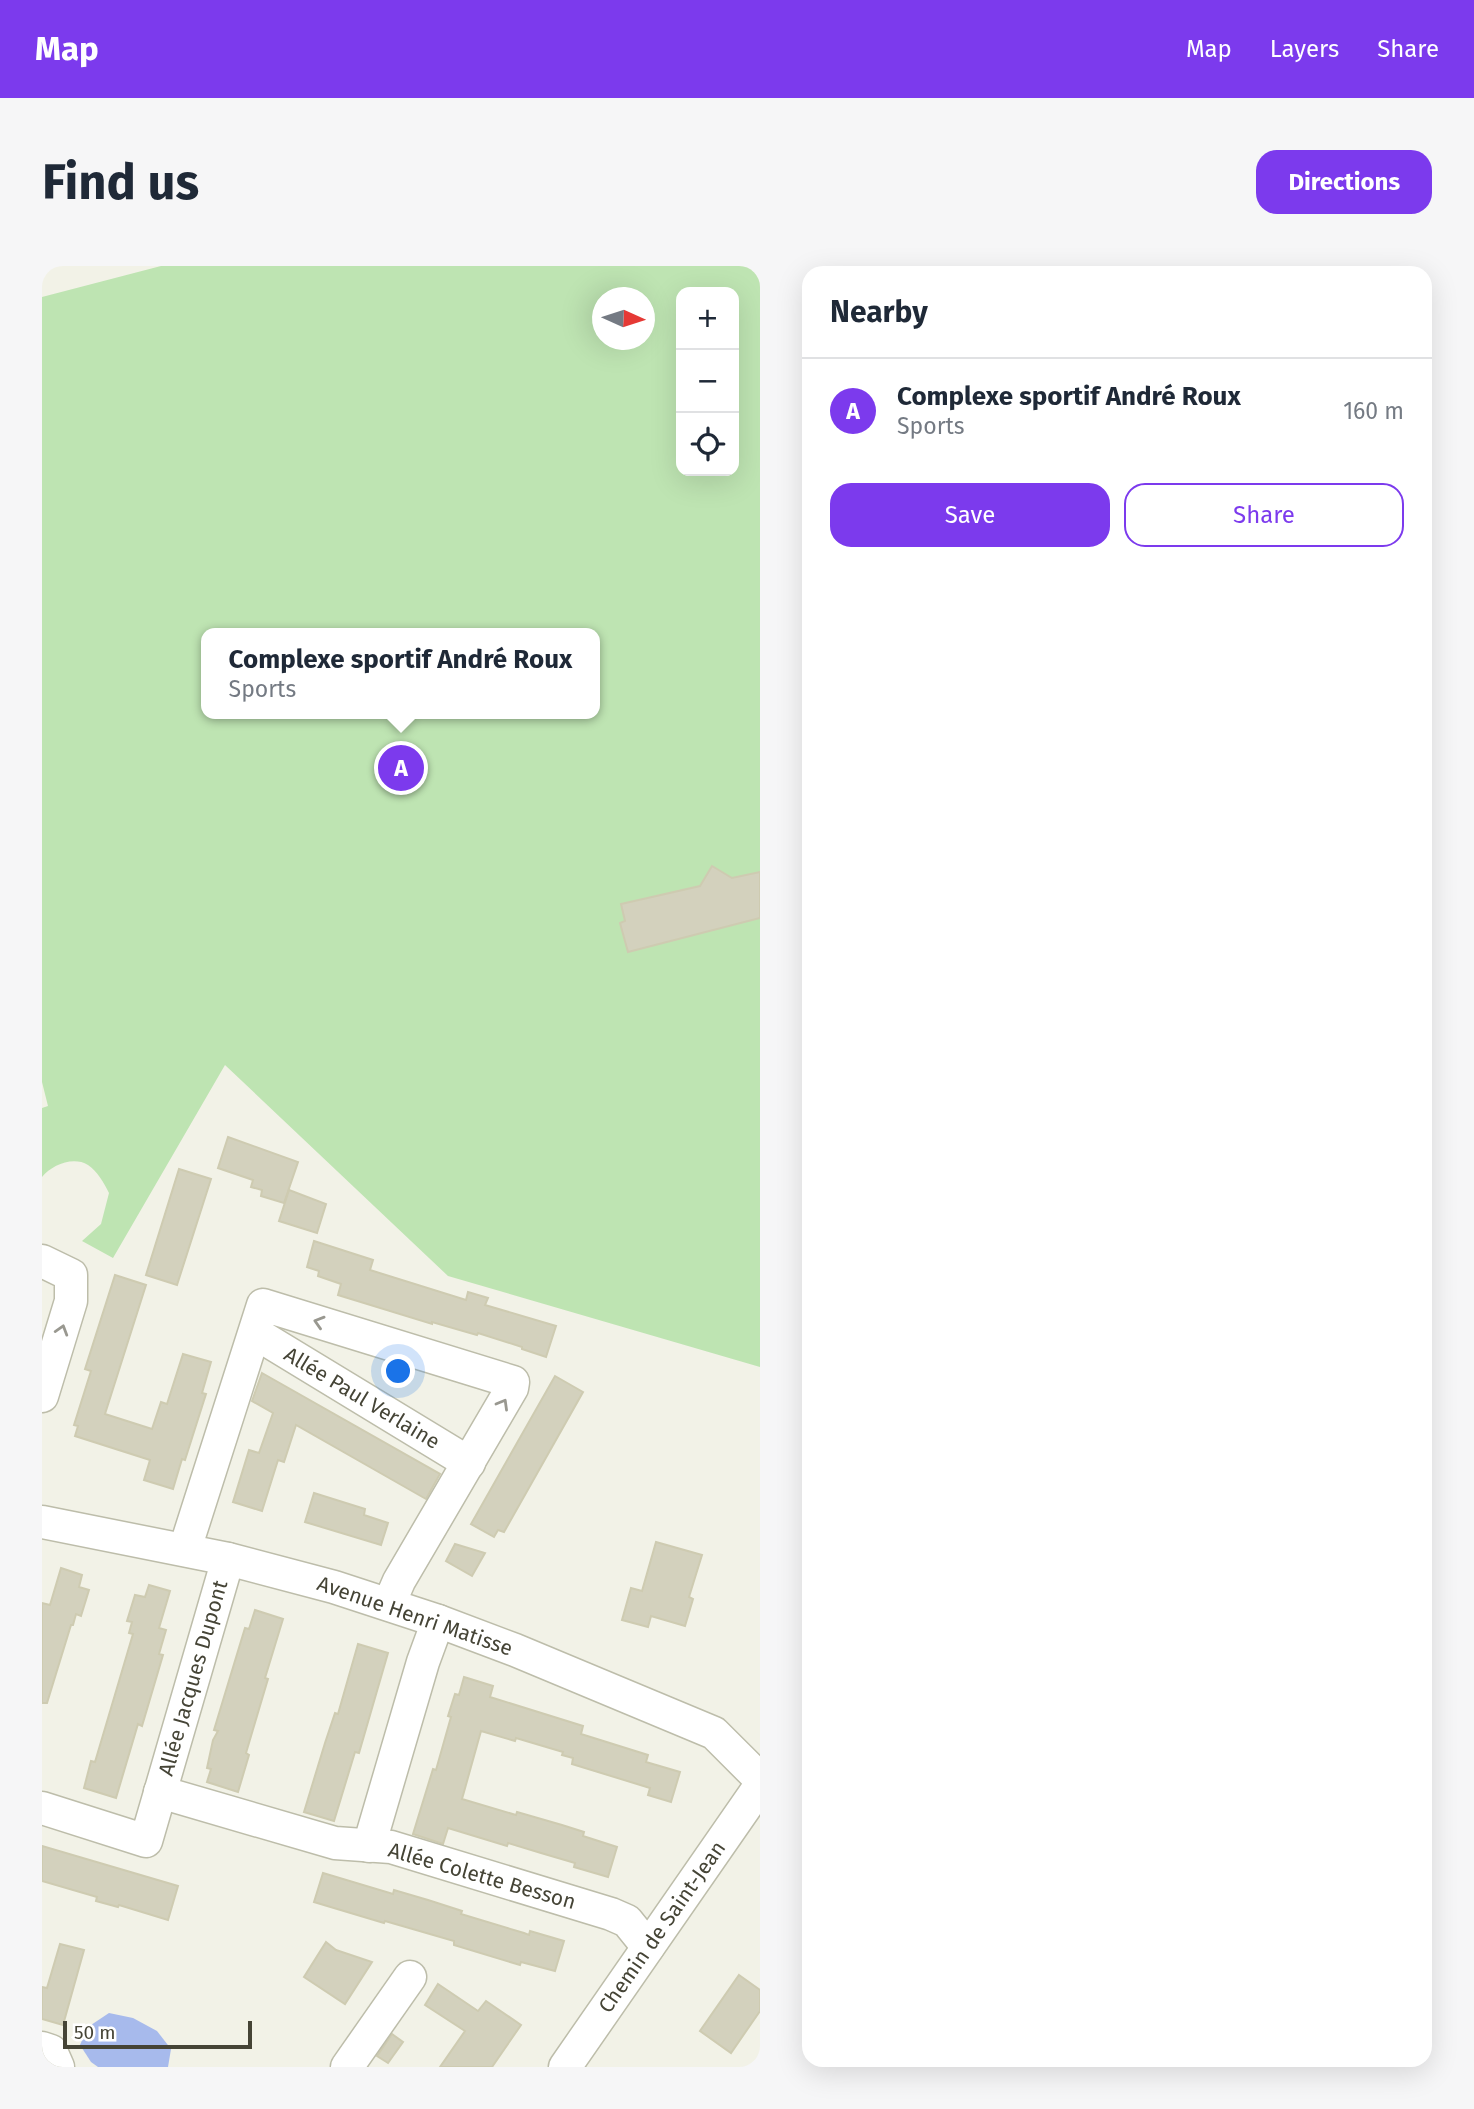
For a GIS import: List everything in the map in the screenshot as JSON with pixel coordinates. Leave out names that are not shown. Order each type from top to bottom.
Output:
[{"type":"street","points":[[42,1261],[71,1275],[71,1301],[42,1396]]},
{"type":"street","name":"Allée Paul Verlaine","points":[[185,1549],[263,1305],[513,1381],[512,1388],[399,1581],[389,1604]]},
{"type":"street","name":"Allée Paul Verlaine","points":[[255,1333],[469,1463]]},
{"type":"street","name":"Avenue Henri Matisse","points":[[42,1522],[228,1559],[334,1587],[438,1621],[714,1733],[760,1779]]},
{"type":"street","name":"Allée Jacques Dupont","points":[[228,1559],[160,1792],[335,1843],[369,1846]]},
{"type":"street","name":"Allée Colette Besson","points":[[438,1621],[369,1846],[391,1847],[611,1914],[627,1921],[648,1947]]},
{"type":"street","name":"Chemin de Saint-Jean","points":[[565,2067],[760,1786]]},
{"type":"street","points":[[42,1808],[146,1841],[160,1792]]},
{"type":"street","points":[[347,2067],[410,1977]]},
{"type":"street","points":[[42,2048],[51,2051],[58,2067]]},
{"type":"green space","points":[[161,266],[760,266],[760,1367],[448,1276],[225,1065],[113,1258],[82,1241],[101,1224],[109,1193],[94,1170],[76,1161],[57,1166],[42,1177],[42,1108],[48,1106],[42,1082],[42,297]]},
{"type":"water","points":[[109,2013],[133,2018],[157,2031],[171,2049],[168,2067],[98,2067],[91,2062],[80,2045],[88,2027]]},
{"type":"building","points":[[712,866],[732,878],[760,872],[760,918],[628,952],[620,923],[625,921],[621,904],[700,886]]},
{"type":"building","points":[[228,1137],[298,1162],[284,1203],[261,1196],[262,1190],[251,1187],[253,1180],[218,1168]]},
{"type":"building","points":[[179,1169],[211,1179],[177,1285],[146,1275]]},
{"type":"building","points":[[289,1190],[326,1204],[317,1233],[279,1221]]},
{"type":"building","points":[[314,1241],[373,1260],[370,1270],[466,1300],[468,1292],[488,1298],[485,1305],[556,1326],[546,1357],[478,1333],[477,1335],[432,1324],[338,1295],[341,1284],[318,1276],[319,1271],[307,1267]]},
{"type":"building","points":[[115,1275],[146,1285],[105,1414],[152,1429],[161,1402],[167,1404],[183,1354],[211,1362],[202,1393],[206,1394],[173,1489],[144,1480],[150,1460],[75,1436],[78,1426],[74,1425],[91,1371],[85,1369]]},
{"type":"building","points":[[262,1373],[440,1474],[426,1499],[296,1425],[284,1462],[278,1460],[262,1511],[233,1502],[249,1450],[259,1453],[273,1413],[252,1401]]},
{"type":"building","points":[[555,1376],[583,1392],[504,1532],[498,1530],[494,1537],[471,1524]]},
{"type":"building","points":[[314,1493],[365,1509],[364,1515],[388,1523],[381,1545],[305,1522]]},
{"type":"building","points":[[656,1542],[702,1555],[689,1597],[693,1599],[685,1626],[651,1616],[648,1627],[622,1620],[631,1588],[642,1591]]},
{"type":"building","points":[[455,1544],[485,1553],[472,1576],[446,1561]]},
{"type":"building","points":[[61,1568],[82,1575],[79,1587],[89,1590],[81,1616],[76,1614],[71,1625],[47,1703],[42,1703],[42,1603],[50,1605]]},
{"type":"building","points":[[149,1585],[170,1591],[159,1628],[166,1630],[159,1654],[163,1655],[142,1726],[138,1724],[116,1798],[84,1788],[91,1761],[95,1762],[133,1634],[129,1633],[132,1622],[127,1621],[135,1595],[145,1597]]},
{"type":"building","points":[[255,1610],[283,1619],[265,1678],[268,1679],[246,1753],[249,1755],[238,1792],[207,1782],[211,1769],[207,1768],[213,1740],[218,1731],[214,1730],[245,1628],[249,1629]]},
{"type":"building","points":[[358,1644],[388,1653],[359,1753],[355,1752],[334,1821],[304,1812],[335,1713],[338,1714]]},
{"type":"building","points":[[464,1677],[493,1686],[490,1697],[583,1726],[581,1734],[648,1755],[646,1762],[680,1772],[671,1802],[648,1795],[650,1788],[572,1764],[573,1758],[562,1755],[563,1752],[481,1731],[462,1799],[562,1825],[584,1832],[583,1836],[617,1847],[608,1877],[574,1867],[575,1863],[448,1828],[443,1844],[413,1834],[433,1769],[436,1770],[455,1694],[459,1695]]},
{"type":"building","points":[[42,1846],[178,1886],[168,1920],[96,1901],[97,1897],[42,1881]]},
{"type":"building","points":[[323,1873],[393,1894],[394,1890],[428,1900],[462,1911],[461,1914],[529,1935],[530,1931],[564,1941],[555,1971],[521,1962],[520,1965],[454,1945],[454,1941],[314,1902]]},
{"type":"building","points":[[326,1942],[336,1950],[372,1962],[345,2004],[304,1977]]},
{"type":"building","points":[[60,1944],[84,1950],[63,2025],[42,2019],[42,1987],[47,1988]]},
{"type":"building","points":[[739,1975],[760,1990],[760,2011],[731,2053],[700,2031]]},
{"type":"building","points":[[438,1984],[478,2011],[486,2001],[521,2025],[492,2067],[440,2067],[465,2031],[425,2005]]},
{"type":"building","points":[[392,2034],[403,2042],[388,2063],[377,2056]]},
{"type":"place","name":"Complexe sportif André Roux","points":[[401,768]]}]
